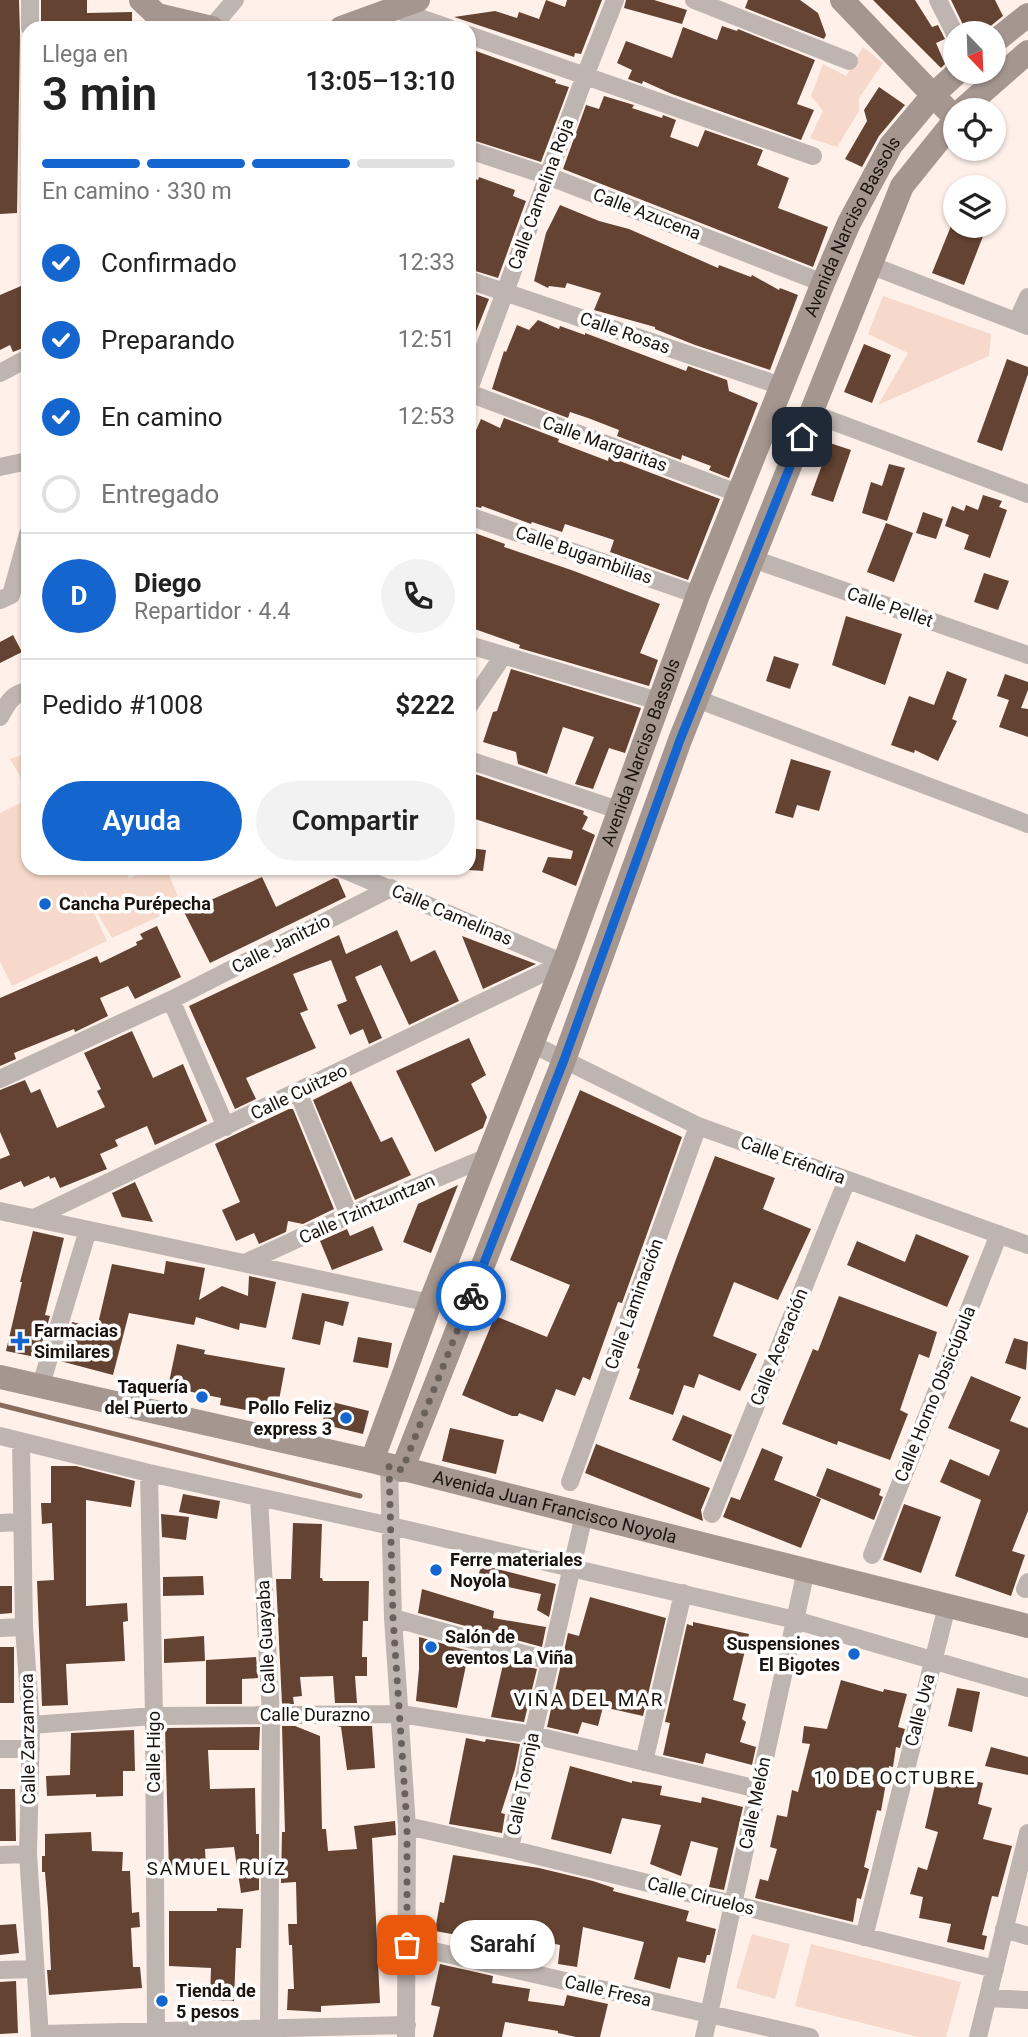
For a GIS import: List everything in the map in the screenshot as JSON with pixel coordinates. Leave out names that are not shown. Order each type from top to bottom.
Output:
[{"type":"street","points":[[30,0],[30,21]]},
{"type":"street","points":[[217,21],[235,0]]},
{"type":"street","points":[[361,21],[418,0]]},
{"type":"street","name":"Calle Camelina Roja","points":[[476,372],[615,0]]},
{"type":"street","points":[[694,0],[849,61]]},
{"type":"street","points":[[842,0],[943,104]]},
{"type":"street","points":[[938,0],[948,21]]},
{"type":"street","points":[[394,9],[429,21]]},
{"type":"street","points":[[1006,32],[1028,15]]},
{"type":"street","points":[[476,37],[813,156]]},
{"type":"street","points":[[976,98],[1028,52]]},
{"type":"street","name":"Avenida Narciso Bassols","points":[[388,1466],[430,1303],[564,963],[621,811],[658,701],[781,386],[849,223],[891,145],[945,84]]},
{"type":"street","name":"Avenida Narciso Bassols","points":[[388,1466],[564,1060],[696,699],[902,186],[943,135]]},
{"type":"street","name":"Calle Azucena","points":[[476,152],[548,176],[823,283]]},
{"type":"street","points":[[870,265],[1022,324],[1028,297]]},
{"type":"street","name":"Calle Rosas","points":[[476,283],[781,386]]},
{"type":"street","points":[[0,373],[21,362]]},
{"type":"street","name":"Calle Margaritas","points":[[476,394],[740,494]]},
{"type":"street","points":[[811,413],[1028,494]]},
{"type":"street","points":[[0,467],[21,462]]},
{"type":"street","name":"Calle Bugambilias","points":[[476,518],[698,595]]},
{"type":"street","points":[[0,600],[11,595],[21,559]]},
{"type":"street","name":"Calle Pellet","points":[[753,559],[1028,655]]},
{"type":"street","points":[[476,647],[658,701]]},
{"type":"street","points":[[476,696],[503,656]]},
{"type":"street","points":[[0,717],[11,698],[21,693]]},
{"type":"street","points":[[696,699],[1028,824]]},
{"type":"street","points":[[476,763],[621,811]]},
{"type":"street","name":"Calle Camelinas","points":[[358,875],[564,963]]},
{"type":"street","name":"Calle Janitzio","points":[[0,1079],[171,1000],[391,888]]},
{"type":"street","name":"Calle Cuitzeo","points":[[34,1218],[226,1128],[564,963]]},
{"type":"street","points":[[171,1000],[226,1128]]},
{"type":"street","name":"Calle Eréndira","points":[[532,1044],[698,1126],[1028,1245]]},
{"type":"street","points":[[298,1092],[349,1215]]},
{"type":"street","name":"Calle Laminación","points":[[570,1482],[698,1126]]},
{"type":"street","name":"Calle Tzintzuntzan","points":[[245,1263],[349,1215],[490,1156]]},
{"type":"street","name":"Calle Aceración","points":[[712,1514],[847,1180]]},
{"type":"street","points":[[0,1211],[430,1303]]},
{"type":"street","points":[[40,1388],[88,1230]]},
{"type":"street","name":"Calle Horno Obsicúpula","points":[[872,1555],[999,1234]]},
{"type":"street","name":"Avenida Juan Francisco Noyola","points":[[0,1377],[388,1466],[1028,1626]]},
{"type":"street","points":[[0,1436],[149,1474],[391,1526],[795,1620],[1028,1688]]},
{"type":"street","name":"Calle Zarzamora","points":[[21,1441],[24,1627],[32,1725],[28,1854],[41,2035]]},
{"type":"street","points":[[41,2035],[269,2028],[406,2031],[407,1826],[393,1618],[388,1466]]},
{"type":"street","name":"Calle Higo","points":[[149,1474],[156,2031]]},
{"type":"street","name":"Calle Guayaba","points":[[258,1497],[271,1715],[269,2028]]},
{"type":"street","name":"Calle Toronja","points":[[510,1849],[533,1735],[584,1515]]},
{"type":"street","points":[[0,1523],[22,1522]]},
{"type":"street","name":"Calle Melón","points":[[704,2037],[806,1570]]},
{"type":"street","points":[[645,1762],[683,1593]]},
{"type":"street","name":"Calle Uva","points":[[864,1937],[947,1606]]},
{"type":"street","points":[[393,1618],[550,1661]]},
{"type":"street","points":[[0,1628],[24,1627]]},
{"type":"street","name":"Calle Durazno","points":[[32,1725],[154,1716],[401,1714],[533,1735],[758,1789]]},
{"type":"street","points":[[0,1749],[31,1749]]},
{"type":"street","name":"Calle Ciruelos","points":[[407,1826],[995,1969]]},
{"type":"street","points":[[978,2037],[1028,1833]]},
{"type":"street","points":[[0,1855],[28,1854]]},
{"type":"street","points":[[1004,1929],[1028,1936]]},
{"type":"street","name":"Calle Fresa","points":[[407,1945],[810,2037]]},
{"type":"street","points":[[0,1969],[35,1969]]},
{"type":"street","points":[[988,1998],[1028,2000]]},
{"type":"shaded area","points":[[863,47],[883,63],[859,98],[859,111],[837,147],[810,138],[823,111],[811,96],[823,64],[846,76]]},
{"type":"shaded area","points":[[883,296],[991,334],[989,356],[878,405],[908,353],[868,334]]},
{"type":"shaded area","points":[[21,755],[21,778],[10,759]]},
{"type":"shaded area","name":"Cancha Purépecha","points":[[21,802],[21,875],[128,875],[129,878],[138,875],[169,875],[182,906],[112,938],[83,889],[107,941],[12,986],[0,962],[0,813]]},
{"type":"shaded area","points":[[752,1934],[790,1944],[775,1999],[736,1988]]},
{"type":"shaded area","points":[[811,1944],[961,1982],[946,2037],[918,2037],[795,2006]]},
{"type":"building","points":[[0,0],[19,0],[20,33],[17,213],[0,214]]},
{"type":"building","points":[[41,0],[87,0],[87,13],[132,12],[132,21],[41,21]]},
{"type":"building","points":[[546,0],[565,7],[567,0],[602,0],[581,54],[575,53],[574,57],[476,24],[476,21],[454,17],[495,11],[517,18],[519,12],[539,19]]},
{"type":"building","points":[[626,0],[654,0],[687,10],[682,24],[624,8]]},
{"type":"building","points":[[748,0],[800,0],[818,13],[826,35],[824,39],[745,8]]},
{"type":"building","points":[[873,0],[915,0],[932,27],[938,25],[943,35],[943,40],[936,43],[943,59],[941,68]]},
{"type":"building","points":[[951,0],[995,0],[1003,16],[997,21],[961,21]]},
{"type":"building","points":[[722,26],[737,31],[738,29],[815,60],[797,104],[814,110],[801,140],[643,81],[642,84],[628,79],[632,70],[617,63],[626,41],[672,58],[683,27],[717,40]]},
{"type":"building","points":[[476,51],[569,87],[541,162],[476,141]]},
{"type":"building","points":[[879,87],[905,105],[879,136],[862,167],[845,159],[867,121],[864,110]]},
{"type":"building","points":[[604,96],[634,105],[632,108],[662,118],[663,115],[676,120],[670,137],[698,147],[705,130],[763,150],[757,165],[789,178],[778,208],[828,227],[813,267],[563,169],[586,105],[599,109]]},
{"type":"building","points":[[479,177],[515,190],[513,196],[526,201],[498,278],[476,271],[476,179]]},
{"type":"building","points":[[560,205],[599,221],[629,229],[718,268],[719,265],[751,277],[752,275],[779,290],[780,288],[798,295],[770,370],[695,345],[655,327],[594,310],[601,293],[567,283],[565,288],[548,288],[534,281],[546,233]]},
{"type":"building","points":[[946,238],[982,238],[964,285],[932,273]]},
{"type":"building","points":[[21,286],[21,349],[13,352],[10,345],[0,350],[0,295]]},
{"type":"building","points":[[476,294],[489,299],[476,332]]},
{"type":"building","points":[[538,320],[559,329],[560,326],[585,333],[686,371],[688,366],[727,380],[729,391],[758,403],[729,478],[709,470],[711,466],[682,455],[681,460],[617,436],[619,430],[588,418],[570,412],[568,418],[492,389],[504,351],[506,352],[517,325],[529,330]]},
{"type":"building","points":[[864,344],[891,355],[872,403],[844,392]]},
{"type":"building","points":[[1007,359],[1028,367],[1028,374],[1002,451],[977,442]]},
{"type":"building","points":[[504,418],[608,461],[609,457],[720,499],[688,580],[610,552],[614,540],[565,524],[562,532],[482,506],[476,507],[476,430],[481,419],[500,428]]},
{"type":"building","points":[[830,443],[851,450],[833,502],[811,495]]},
{"type":"building","points":[[889,464],[905,468],[887,521],[862,513],[871,482],[882,486]]},
{"type":"building","points":[[983,495],[1002,501],[999,507],[1007,510],[990,558],[964,549],[969,535],[945,526],[952,506],[964,511],[966,505],[978,510]]},
{"type":"building","points":[[923,512],[943,519],[936,539],[916,533]]},
{"type":"building","points":[[886,523],[913,533],[894,582],[867,572]]},
{"type":"building","points":[[476,533],[505,544],[504,547],[660,604],[640,653],[658,660],[649,686],[519,648],[520,645],[476,629]]},
{"type":"building","points":[[984,573],[1009,581],[998,610],[974,602]]},
{"type":"building","points":[[846,616],[902,634],[885,685],[832,665]]},
{"type":"building","points":[[13,635],[21,652],[0,663],[0,642]]},
{"type":"building","points":[[774,656],[799,664],[790,689],[766,681]]},
{"type":"building","points":[[511,669],[641,708],[625,753],[609,748],[593,789],[575,784],[594,737],[563,727],[547,774],[518,764],[516,752],[483,742]]},
{"type":"building","points":[[947,671],[967,679],[952,719],[957,721],[938,761],[915,750],[914,753],[891,745],[909,696],[934,705]]},
{"type":"building","points":[[1005,674],[1028,682],[1021,708],[1028,709],[1028,737],[999,727],[1009,700],[997,696]]},
{"type":"building","points":[[791,759],[831,771],[819,811],[797,805],[793,818],[775,813]]},
{"type":"building","points":[[476,774],[584,811],[583,814],[588,817],[582,829],[595,835],[576,886],[542,872],[548,857],[571,859],[573,851],[476,819]]},
{"type":"building","points":[[476,849],[486,850],[483,871],[476,870]]},
{"type":"building","points":[[262,877],[276,907],[334,878],[338,879],[346,897],[210,963],[184,912]]},
{"type":"building","points":[[157,926],[181,977],[135,999],[128,986],[100,998],[108,1016],[75,1032],[74,1029],[14,1053],[16,1059],[0,1066],[0,998],[97,956],[100,963],[137,945],[136,942],[143,939],[140,934]]},
{"type":"building","points":[[397,930],[411,962],[435,950],[459,1001],[409,1025],[381,965],[355,977],[382,1038],[369,1044],[363,1029],[350,1035],[337,1005],[347,1001],[331,960],[293,974],[308,1010],[300,1013],[316,1048],[246,1078],[256,1099],[235,1109],[189,1006],[339,935],[346,954]]},
{"type":"building","points":[[462,936],[536,964],[483,989]]},
{"type":"building","points":[[132,1031],[153,1078],[183,1064],[207,1121],[155,1145],[147,1126],[115,1140],[118,1146],[100,1154],[107,1169],[60,1188],[55,1177],[50,1179],[49,1176],[24,1187],[21,1181],[0,1190],[0,1159],[10,1155],[0,1132],[0,1090],[25,1080],[31,1093],[40,1089],[57,1128],[105,1107],[97,1091],[101,1089],[84,1053]]},
{"type":"building","points":[[469,1038],[486,1075],[471,1084],[487,1117],[483,1128],[435,1152],[396,1071]]},
{"type":"building","points":[[351,1081],[381,1142],[392,1137],[411,1175],[355,1200],[313,1100]]},
{"type":"building","points":[[580,1090],[682,1137],[622,1303],[618,1302],[590,1380],[583,1377],[575,1396],[556,1389],[543,1422],[519,1413],[518,1416],[512,1416],[462,1395],[495,1316],[547,1337],[570,1285],[510,1260]]},
{"type":"building","points":[[293,1109],[334,1209],[303,1224],[288,1221],[286,1232],[259,1244],[254,1233],[236,1241],[222,1210],[240,1202],[215,1144]]},
{"type":"building","points":[[715,1156],[775,1178],[763,1209],[811,1229],[778,1300],[734,1282],[713,1336],[757,1354],[740,1391],[699,1374],[694,1388],[684,1385],[673,1415],[629,1399],[640,1369],[637,1368]]},
{"type":"building","points":[[135,1182],[153,1222],[122,1217],[112,1193]]},
{"type":"building","points":[[458,1185],[431,1253],[403,1242],[418,1204]]},
{"type":"building","points":[[373,1226],[383,1250],[332,1270],[320,1241],[347,1229],[350,1236]]},
{"type":"building","points":[[33,1231],[64,1238],[45,1315],[50,1316],[38,1356],[35,1357],[6,1351]]},
{"type":"building","points":[[916,1234],[969,1256],[947,1307],[847,1265],[857,1241],[905,1262]]},
{"type":"building","points":[[166,1261],[205,1268],[199,1300],[222,1286],[248,1296],[249,1276],[276,1282],[266,1328],[240,1323],[239,1330],[196,1317],[194,1325],[129,1313],[113,1375],[60,1361],[72,1322],[97,1328],[112,1264],[164,1274]]},
{"type":"building","points":[[302,1293],[349,1302],[343,1326],[325,1321],[320,1345],[292,1339]]},
{"type":"building","points":[[839,1296],[937,1332],[929,1358],[919,1354],[900,1410],[908,1414],[890,1460],[838,1441],[837,1445],[782,1424],[813,1349],[818,1351]]},
{"type":"building","points":[[358,1337],[392,1343],[388,1368],[353,1362]]},
{"type":"building","points":[[1014,1338],[1028,1342],[1026,1370],[1005,1363]]},
{"type":"building","points":[[177,1344],[205,1350],[204,1354],[285,1368],[276,1416],[220,1405],[221,1398],[168,1387]]},
{"type":"building","points":[[971,1376],[1021,1397],[1010,1421],[1028,1428],[1028,1511],[1012,1551],[1025,1555],[1011,1596],[955,1576],[981,1500],[940,1482],[950,1459],[989,1476],[1000,1450],[948,1428]]},
{"type":"building","name":"Pollo Feliz express 3","points":[[328,1401],[369,1411],[363,1434],[322,1424]]},
{"type":"building","points":[[683,1415],[732,1435],[721,1462],[672,1440]]},
{"type":"building","points":[[450,1428],[504,1440],[496,1474],[442,1461]]},
{"type":"building","points":[[596,1444],[710,1488],[701,1510],[703,1521],[585,1473]]},
{"type":"building","points":[[762,1448],[783,1457],[774,1480],[821,1499],[801,1548],[723,1517],[731,1497],[740,1500]]},
{"type":"building","points":[[51,1466],[76,1466],[135,1481],[131,1507],[86,1500],[86,1606],[127,1603],[128,1621],[123,1622],[125,1661],[66,1664],[68,1705],[42,1706],[37,1581],[54,1580],[52,1523],[42,1524],[41,1503],[51,1503]]},
{"type":"building","points":[[827,1468],[881,1489],[879,1495],[883,1497],[874,1520],[816,1496]]},
{"type":"building","points":[[183,1494],[220,1501],[217,1519],[179,1512]]},
{"type":"building","points":[[904,1504],[941,1517],[921,1573],[883,1560]]},
{"type":"building","points":[[161,1514],[189,1517],[186,1540],[162,1537]]},
{"type":"building","points":[[293,1523],[322,1524],[320,1578],[323,1581],[369,1581],[368,1621],[363,1621],[362,1657],[367,1657],[367,1676],[355,1676],[357,1703],[335,1703],[333,1676],[300,1677],[302,1696],[293,1697],[294,1704],[282,1704],[276,1579],[291,1579]]},
{"type":"building","points":[[481,1565],[556,1584],[549,1617],[537,1610],[541,1594],[499,1585],[498,1589],[478,1578]]},
{"type":"building","points":[[203,1576],[204,1595],[163,1596],[163,1577]]},
{"type":"building","points":[[0,1586],[12,1586],[12,1613],[0,1614]]},
{"type":"building","points":[[422,1589],[494,1611],[493,1618],[546,1627],[542,1647],[418,1613]]},
{"type":"building","points":[[590,1597],[666,1618],[643,1716],[603,1707],[598,1726],[582,1722],[578,1734],[547,1727],[568,1633],[579,1636]]},
{"type":"building","points":[[693,1622],[749,1634],[733,1700],[746,1704],[742,1719],[746,1722],[740,1742],[756,1747],[752,1765],[706,1753],[703,1764],[663,1755],[670,1723],[665,1722],[687,1624],[693,1626]]},
{"type":"building","points":[[204,1636],[205,1661],[164,1663],[164,1639]]},
{"type":"building","points":[[419,1637],[469,1651],[457,1708],[416,1701]]},
{"type":"building","points":[[0,1647],[14,1647],[14,1703],[0,1703]]},
{"type":"building","points":[[256,1657],[258,1678],[242,1679],[242,1704],[206,1704],[206,1660]]},
{"type":"building","points":[[504,1660],[537,1669],[524,1722],[491,1717]]},
{"type":"building","points":[[841,1680],[883,1692],[884,1689],[907,1694],[898,1727],[905,1729],[900,1748],[896,1747],[893,1767],[889,1766],[881,1811],[877,1810],[864,1867],[869,1869],[861,1899],[857,1898],[853,1922],[755,1898],[760,1879],[768,1881],[777,1849],[770,1847],[777,1815],[787,1817],[792,1790],[798,1792],[810,1744],[802,1743],[804,1726],[827,1729]]},
{"type":"building","points":[[957,1688],[980,1692],[972,1732],[948,1726]]},
{"type":"building","points":[[282,1726],[295,1726],[320,1736],[322,1829],[326,1829],[328,1851],[357,1849],[354,1826],[395,1821],[396,1835],[372,1838],[380,2003],[321,2006],[321,2012],[287,2010],[288,1989],[294,1989],[288,1924],[297,1924],[296,1882],[281,1883],[282,1832],[285,1832]]},
{"type":"building","points":[[337,1726],[372,1726],[375,1768],[347,1770],[341,1727]]},
{"type":"building","points":[[260,1727],[259,1750],[208,1750],[210,1789],[255,1788],[256,1834],[259,1834],[259,1890],[241,1893],[234,1847],[205,1849],[206,1869],[169,1871],[165,1728]]},
{"type":"building","points":[[134,1730],[135,1771],[123,1771],[123,1796],[47,1796],[46,1776],[70,1775],[71,1733]]},
{"type":"building","points":[[466,1738],[520,1744],[501,1813],[505,1814],[502,1833],[449,1824]]},
{"type":"building","points":[[991,1747],[1028,1757],[1028,1775],[985,1766]]},
{"type":"building","points":[[570,1766],[632,1783],[662,1786],[660,1795],[701,1803],[702,1797],[743,1807],[724,1890],[709,1887],[718,1848],[691,1841],[681,1876],[650,1864],[661,1825],[622,1818],[611,1854],[551,1839]]},
{"type":"building","points":[[938,1772],[983,1783],[978,1804],[992,1808],[983,1839],[1012,1846],[998,1897],[992,1896],[982,1935],[987,1936],[984,1950],[947,1942],[951,1924],[919,1918],[923,1897],[910,1894],[918,1867],[927,1870],[938,1832],[925,1828]]},
{"type":"building","points":[[0,1789],[15,1789],[16,1841],[0,1841]]},
{"type":"building","points":[[91,1832],[92,1851],[123,1852],[122,1871],[130,1871],[132,1913],[139,1912],[140,1927],[131,1928],[133,1967],[140,1967],[142,1988],[49,1995],[47,1970],[51,1970],[48,1909],[45,1872],[42,1872],[45,1834]]},
{"type":"building","points":[[453,1855],[539,1868],[593,1881],[614,1888],[613,1891],[689,1911],[686,1921],[716,1929],[710,1955],[707,1955],[705,1963],[678,1957],[670,1989],[634,1979],[644,1942],[583,1927],[577,1967],[558,1964],[560,1945],[497,1932],[495,1942],[435,1931],[440,1902],[444,1903]]},
{"type":"building","points":[[217,1908],[243,1909],[241,1948],[236,1948],[234,2001],[210,2000],[211,1968],[169,1966],[169,1911],[217,1911]]},
{"type":"building","points":[[16,1924],[19,1953],[0,1955],[0,1925]]},
{"type":"building","points":[[440,1964],[493,1976],[492,1983],[530,1989],[528,2001],[564,2006],[567,1995],[608,2004],[600,2037],[576,2037],[558,2031],[505,2022],[502,2037],[433,2037],[440,2007],[431,2005]]},
{"type":"building","points":[[16,1981],[18,2033],[0,2034],[0,1982]]},
{"type":"waterway","points":[[0,1405],[360,1496]]},
{"type":"way so far","points":[[407,1945],[407,1826],[393,1618],[389,1466],[402,1470],[471,1296]]},
{"type":"place","name":"Cancha Purépecha","points":[[45,904]]},
{"type":"place","name":"Farmacias Similares","points":[[20,1341]]},
{"type":"place","name":"Taquería del Puerto","points":[[202,1397]]},
{"type":"place","name":"Pollo Feliz express 3","points":[[346,1418]]},
{"type":"place","name":"Ferre materiales Noyola","points":[[436,1570]]},
{"type":"place","name":"Salón de eventos La Viña","points":[[431,1647]]},
{"type":"place","name":"Suspensiones El Bigotes","points":[[854,1654]]},
{"type":"place","name":"Sarahí","points":[[407,1945]]},
{"type":"place","name":"Tienda de 5 pesos","points":[[162,2001]]},
{"type":"district","name":"VIÑA DEL MAR","points":[[589,1699]]},
{"type":"district","name":"10 DE OCTUBRE","points":[[895,1777]]},
{"type":"district","name":"SAMUEL RUÍZ","points":[[217,1868]]},
{"type":"route","points":[[471,1296],[564,1060],[680,740],[802,437]]}]
